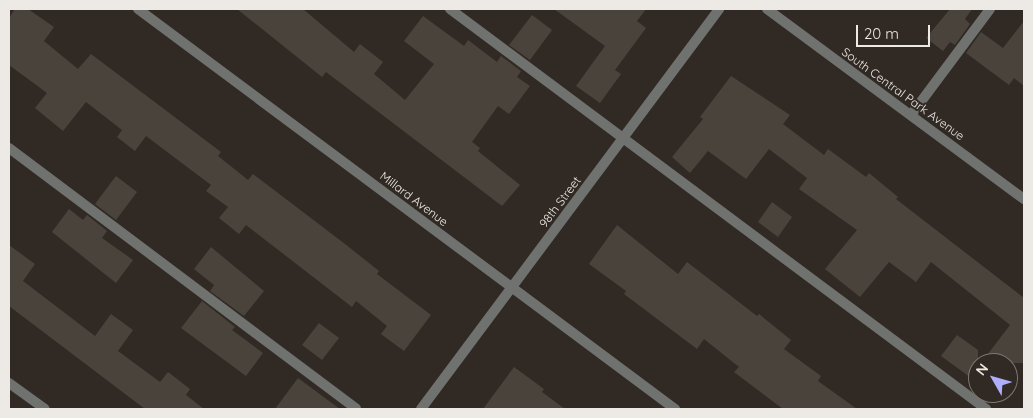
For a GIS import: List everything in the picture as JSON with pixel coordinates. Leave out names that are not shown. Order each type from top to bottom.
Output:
[{"type":"street","name":"Millard Avenue","points":[[138,9],[675,409]]},
{"type":"street","points":[[450,9],[986,409]]},
{"type":"street","name":"98th Street","points":[[421,409],[719,9]]},
{"type":"street","name":"South Central Park Avenue","points":[[767,9],[1024,199]]},
{"type":"street","points":[[911,115],[990,9]]},
{"type":"street","points":[[9,148],[356,409]]},
{"type":"street","points":[[9,383],[45,409]]},
{"type":"building","points":[[15,9],[28,9],[54,27],[44,41],[78,69],[91,54],[221,152],[218,156],[248,180],[253,174],[345,244],[379,271],[377,274],[431,315],[404,351],[381,334],[387,326],[356,301],[352,307],[246,225],[239,234],[219,218],[228,207],[206,191],[211,185],[146,136],[135,151],[117,137],[122,130],[86,102],[63,131],[35,108],[47,93],[9,65],[9,18]]},
{"type":"building","points":[[237,9],[303,9],[354,52],[360,44],[383,62],[374,74],[405,100],[434,64],[404,41],[423,16],[464,46],[468,40],[497,62],[501,56],[521,71],[517,77],[530,86],[509,114],[498,106],[472,142],[480,148],[478,151],[520,185],[502,206],[326,72],[322,77]]},
{"type":"building","points":[[554,9],[646,9],[637,21],[646,28],[615,70],[621,74],[600,103],[576,86],[605,46]]},
{"type":"building","points":[[950,9],[972,9],[965,19],[970,24],[955,45],[950,42],[943,51],[926,38]]},
{"type":"building","points":[[532,15],[552,30],[530,60],[509,45]]},
{"type":"building","points":[[1024,21],[1024,86],[1014,78],[1009,85],[966,53],[981,32],[1003,48]]},
{"type":"building","points":[[731,76],[790,115],[783,124],[824,155],[828,149],[866,177],[869,173],[898,197],[896,199],[1024,298],[1024,363],[1018,363],[1018,353],[989,353],[1010,325],[931,262],[916,282],[889,262],[860,297],[825,269],[857,230],[799,189],[807,178],[769,149],[746,179],[708,151],[690,173],[672,157],[703,119],[700,117]]},
{"type":"building","points":[[116,176],[137,192],[116,220],[95,204]]},
{"type":"building","points":[[772,202],[792,217],[778,237],[758,222]]},
{"type":"building","points":[[69,209],[83,220],[87,215],[107,231],[102,238],[133,260],[116,283],[52,232]]},
{"type":"building","points":[[617,225],[678,274],[687,262],[757,316],[759,314],[791,340],[784,349],[821,376],[818,381],[857,409],[783,409],[734,372],[739,367],[704,339],[697,349],[624,294],[626,291],[589,264]]},
{"type":"building","points":[[9,245],[35,264],[23,281],[95,336],[111,314],[133,330],[118,351],[160,382],[168,372],[190,389],[186,395],[204,409],[145,409],[9,306]]},
{"type":"building","points":[[211,247],[264,291],[244,316],[210,291],[214,285],[194,269]]},
{"type":"building","points":[[202,301],[235,327],[232,330],[263,353],[246,376],[181,328]]},
{"type":"building","points":[[319,323],[339,338],[322,360],[302,345]]},
{"type":"building","points":[[957,335],[978,350],[978,353],[968,353],[968,376],[941,356]]},
{"type":"building","points":[[514,367],[544,389],[542,392],[565,409],[483,409]]},
{"type":"building","points":[[298,378],[340,409],[275,409]]}]
